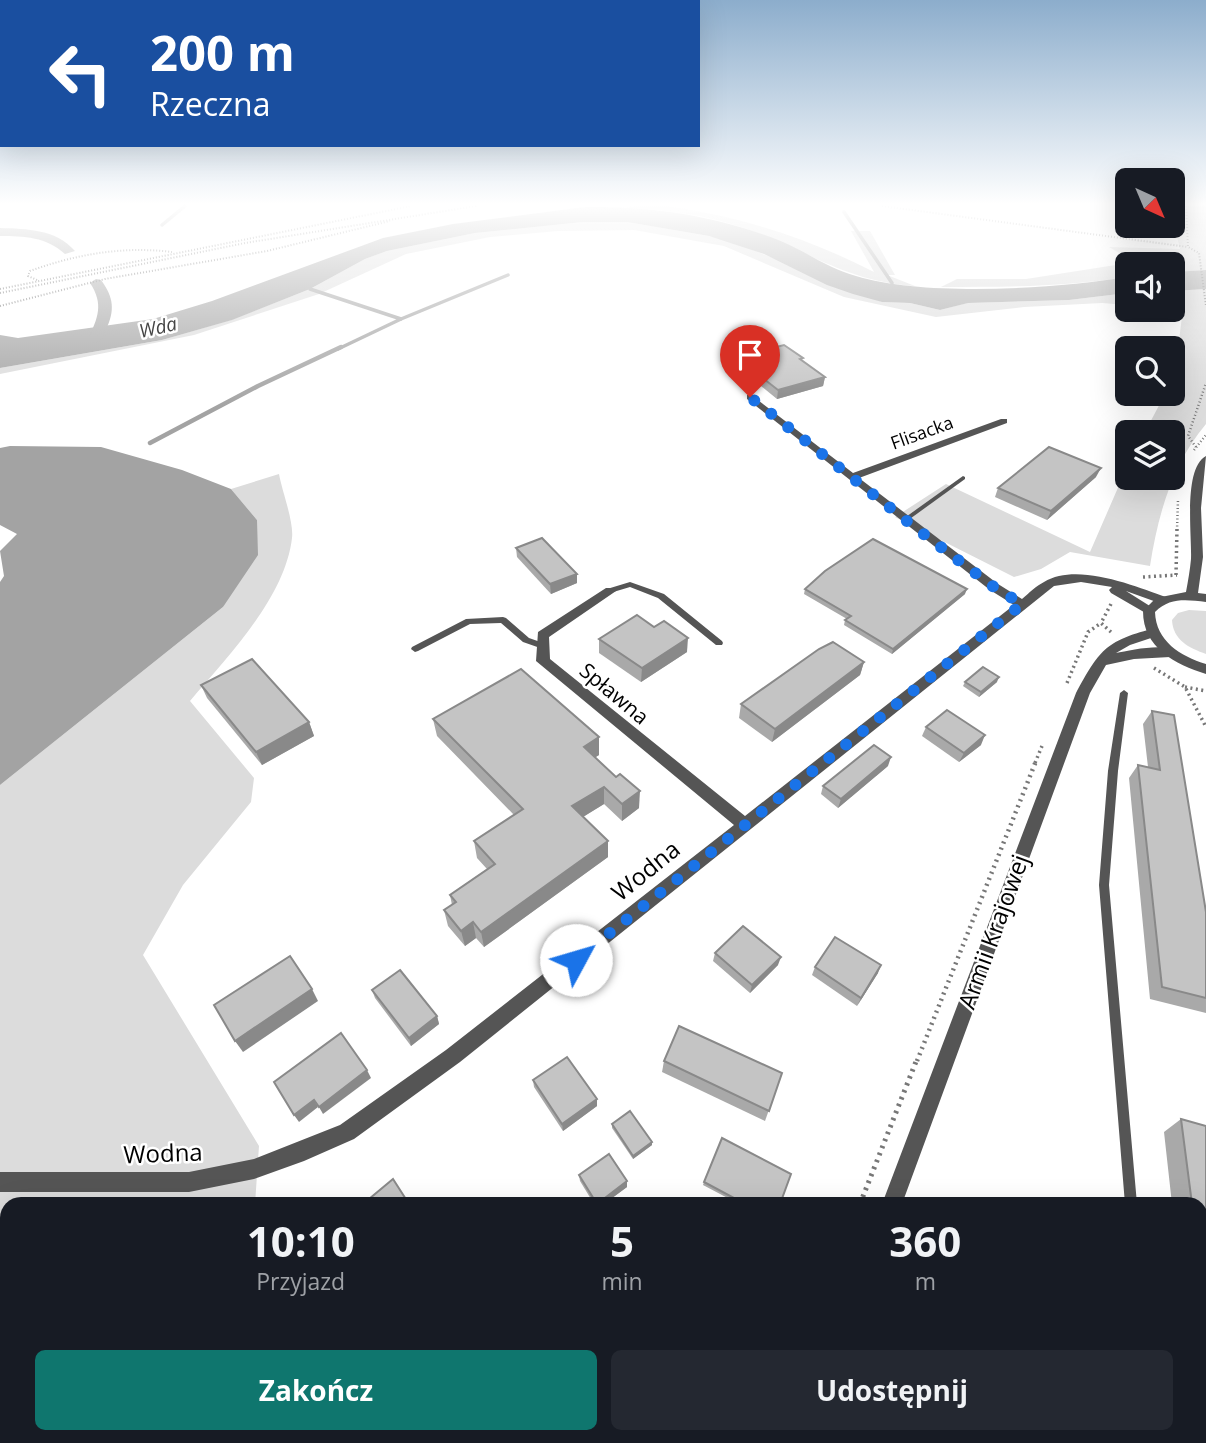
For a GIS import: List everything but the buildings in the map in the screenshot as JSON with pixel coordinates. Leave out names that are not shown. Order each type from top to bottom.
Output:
[{"type":"street","points":[[750,397],[905,520],[994,587],[1022,604]]},
{"type":"street","name":"Flisacka","points":[[851,477],[1004,421]]},
{"type":"street","points":[[1191,596],[1197,559],[1193,507],[1198,479],[1206,459]]},
{"type":"street","points":[[1197,559],[1206,576]]},
{"type":"street","name":"Wodna","points":[[0,1182],[188,1182],[254,1169],[347,1132],[453,1056],[1050,583],[1075,577],[1096,578],[1162,600]]},
{"type":"street","points":[[1096,578],[1149,611]]},
{"type":"street","points":[[543,646],[543,635],[610,591]]},
{"type":"street","points":[[1204,672],[1170,652],[1152,634],[1147,622],[1149,611],[1162,600],[1191,596],[1206,598]]},
{"type":"street","name":"Armii Krajowej","points":[[895,1197],[1078,706],[1100,661],[1121,641],[1152,634]]},
{"type":"street","name":"Spławna","points":[[543,646],[543,662],[744,824]]},
{"type":"street","points":[[1100,661],[1134,654],[1170,652]]},
{"type":"lane","points":[[905,520],[963,478]]},
{"type":"lane","points":[[610,591],[630,584],[661,596],[719,643]]},
{"type":"lane","points":[[415,649],[469,621],[492,620],[503,620],[526,640],[543,646]]},
{"type":"lane","points":[[1124,693],[1113,771],[1104,885],[1130,1197]]},
{"type":"path","points":[[29,273],[28,276],[38,281]]},
{"type":"path","points":[[0,289],[74,273]]},
{"type":"path","points":[[0,293],[95,273]]},
{"type":"path","points":[[0,306],[138,273]]},
{"type":"path","points":[[1202,273],[1206,306]]},
{"type":"path","points":[[1196,447],[1188,436],[1206,383]]},
{"type":"path","points":[[1062,695],[1088,632],[1101,623]]},
{"type":"path","points":[[1134,654],[1144,663],[1185,687],[1206,691]]},
{"type":"path","points":[[1185,687],[1206,727]]},
{"type":"path","points":[[863,1197],[1047,733]]},
{"type":"shaded area","points":[[339,273],[364,273],[319,294],[194,335],[0,374],[0,368],[162,340],[231,320],[310,289]]},
{"type":"shaded area","points":[[788,273],[811,273],[882,302],[910,303],[940,310],[967,303],[1069,300],[1115,294],[1115,304],[1024,307],[936,317],[844,297]]},
{"type":"shaded area","points":[[854,273],[894,273],[887,275],[915,286],[890,283]]},
{"type":"shaded area","points":[[1062,273],[1115,273],[1115,279],[1080,283],[941,287],[957,279],[1026,279]]},
{"type":"shaded area","points":[[1206,289],[1206,424],[1185,454],[1185,420],[1151,420],[1159,406],[1185,406],[1185,336],[1180,336],[1181,322],[1185,322],[1185,290]]},
{"type":"shaded area","points":[[279,474],[292,531],[287,560],[267,604],[190,701],[254,778],[251,802],[183,885],[143,955],[259,1146],[255,1197],[0,1197],[0,785],[223,607],[257,520],[231,489]]},
{"type":"shaded area","points":[[946,484],[1090,552],[1117,490],[1168,490],[1157,528],[1150,566],[1070,552],[1041,569],[1014,577],[895,517]]},
{"type":"shaded area","points":[[1189,610],[1206,611],[1206,654],[1188,646],[1175,633],[1172,620],[1178,613]]},
{"type":"water","name":"Wda","points":[[287,273],[339,273],[310,289],[232,320],[162,340],[0,368],[0,335],[18,338],[153,319]]},
{"type":"water","points":[[803,273],[847,273],[885,283],[953,289],[1064,285],[1115,279],[1115,294],[1069,300],[968,303],[940,310],[910,303],[882,302],[853,294]]},
{"type":"water","points":[[1185,273],[1206,273],[1206,289],[1185,290]]},
{"type":"water","points":[[101,447],[182,470],[231,489],[257,520],[258,555],[223,607],[0,785],[0,582],[4,576],[0,551],[17,534],[0,525],[0,448]]},
{"type":"waterway","points":[[885,273],[892,283]]},
{"type":"waterway","points":[[401,319],[508,275]]},
{"type":"waterway","points":[[95,339],[106,311],[105,298],[96,283]]},
{"type":"waterway","points":[[310,289],[401,319]]},
{"type":"waterway","points":[[338,349],[401,319]]},
{"type":"waterway","points":[[150,443],[258,386],[341,347]]},
{"type":"route","points":[[576,960],[1022,604],[994,587],[917,529],[750,397]]}]
